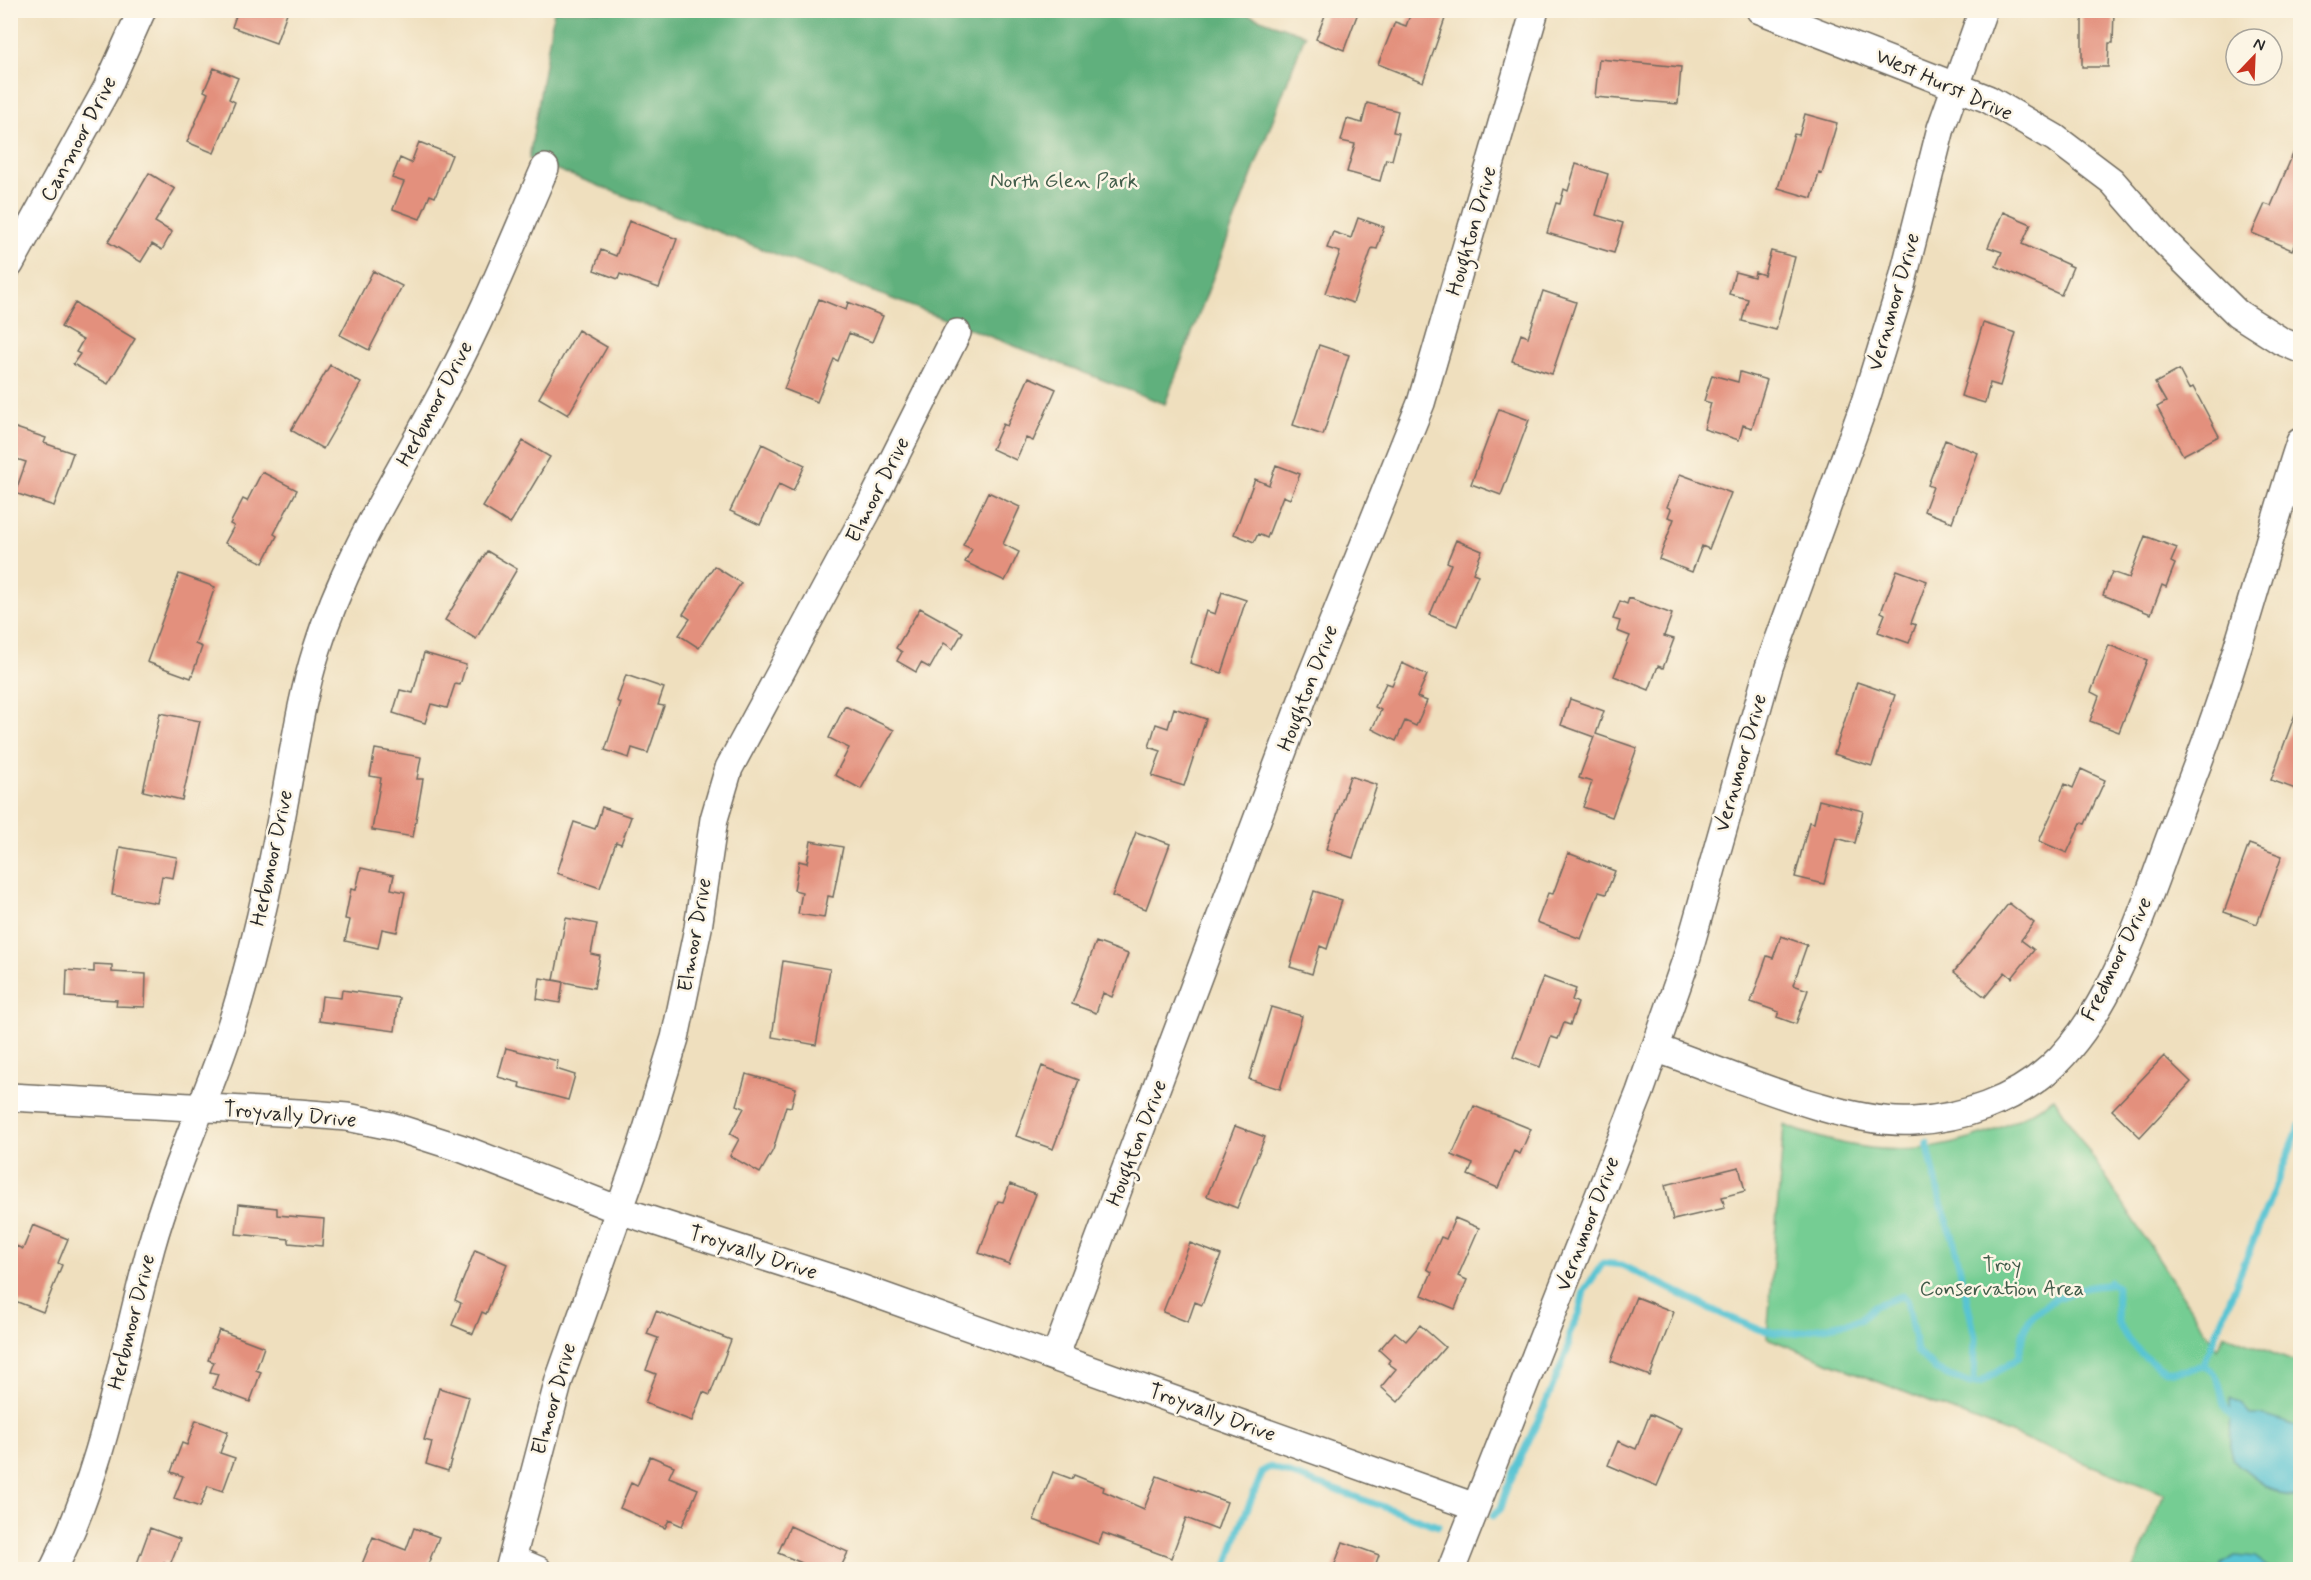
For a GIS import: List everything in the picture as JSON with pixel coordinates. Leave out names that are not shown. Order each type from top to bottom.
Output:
[{"type":"street","name":"Canmoor Drive","points":[[10,264],[107,88],[142,10]]},
{"type":"street","name":"Houghton Drive","points":[[1055,1357],[1310,679],[1421,403],[1535,10]]},
{"type":"street","name":"West Hurst Drive","points":[[1760,10],[1988,99],[2055,138],[2104,175],[2165,242],[2237,313],[2281,341],[2301,350]]},
{"type":"street","name":"Vernmoor Drive","points":[[1451,1569],[1585,1233],[1686,960],[1769,667],[1882,350],[1941,128],[1983,10]]},
{"type":"street","name":"Herbmoor Drive","points":[[53,1569],[77,1515],[97,1457],[161,1213],[227,1039],[248,968],[273,861],[303,698],[326,621],[363,536],[473,333],[545,168]]},
{"type":"street","name":"Elmoor Drive","points":[[510,1564],[559,1380],[619,1210],[675,1038],[698,928],[714,819],[729,768],[867,512],[957,333]]},
{"type":"street","name":"Fredmoor Drive","points":[[1655,1048],[1825,1107],[1884,1121],[1913,1121],[1976,1110],[2027,1087],[2051,1068],[2085,1026],[2101,999],[2148,897],[2223,694],[2260,565],[2301,442]]},
{"type":"street","name":"Troyvally Drive","points":[[10,1097],[347,1117],[392,1126],[463,1149],[619,1210],[840,1281],[1475,1507]]},
{"type":"street","points":[[510,1564],[538,1569]]},
{"type":"green space","name":"North Glen Park","points":[[1235,10],[1305,35],[1165,404],[529,159],[554,11]]},
{"type":"green space","name":"Troy Conservation Area","points":[[2054,1098],[2217,1349],[2224,1334],[2300,1364],[2300,1569],[2134,1569],[2164,1494],[1767,1338],[1784,1125],[1820,1138],[1855,1146],[1889,1150],[1923,1149],[1956,1143],[1988,1133],[2021,1118]]},
{"type":"water","points":[[2230,1398],[2241,1404],[2250,1415],[2261,1415],[2300,1427],[2300,1498],[2273,1490],[2231,1459]]},
{"type":"water","points":[[2235,1556],[2255,1558],[2270,1569],[2220,1569],[2221,1564]]},
{"type":"building","points":[[238,10],[288,10],[276,43],[232,27]]},
{"type":"building","points":[[1327,10],[1359,10],[1344,50],[1316,39]]},
{"type":"building","points":[[1412,10],[1448,10],[1423,82],[1378,64],[1395,22],[1406,26]]},
{"type":"building","points":[[2082,10],[2114,10],[2113,43],[2109,43],[2108,67],[2082,67]]},
{"type":"building","points":[[1599,59],[1681,67],[1678,104],[1595,97]]},
{"type":"building","points":[[214,68],[238,78],[229,99],[235,102],[214,153],[187,142],[208,93],[204,91]]},
{"type":"building","points":[[1367,103],[1398,111],[1393,132],[1399,133],[1392,160],[1386,159],[1380,181],[1347,172],[1355,144],[1341,141],[1347,119],[1362,123]]},
{"type":"building","points":[[1805,114],[1837,123],[1822,174],[1819,173],[1812,198],[1778,188],[1794,134],[1799,135]]},
{"type":"building","points":[[2301,135],[2301,229],[2292,250],[2252,233],[2265,204],[2271,206]]},
{"type":"building","points":[[419,142],[452,155],[435,197],[430,195],[420,219],[393,209],[404,182],[392,178],[400,158],[411,163]]},
{"type":"building","points":[[1576,164],[1608,174],[1596,215],[1623,223],[1614,253],[1547,233],[1556,203],[1560,204],[1564,189],[1568,191]]},
{"type":"building","points":[[149,173],[175,189],[155,222],[172,232],[162,250],[152,244],[141,262],[108,242]]},
{"type":"building","points":[[2003,212],[2031,224],[2022,244],[2073,267],[2061,295],[1996,266],[2002,252],[1988,247]]},
{"type":"building","points":[[1358,218],[1384,227],[1377,249],[1372,248],[1353,303],[1325,293],[1340,252],[1327,248],[1333,232],[1351,238]]},
{"type":"building","points":[[629,221],[677,239],[659,288],[620,274],[618,279],[594,270],[601,250],[616,256]]},
{"type":"building","points":[[1771,251],[1795,257],[1776,330],[1742,321],[1748,299],[1729,294],[1735,272],[1754,277],[1755,272],[1764,275]]},
{"type":"building","points":[[373,271],[402,286],[369,350],[340,335]]},
{"type":"building","points":[[1543,291],[1576,302],[1552,374],[1512,361],[1521,334],[1528,337]]},
{"type":"building","points":[[819,299],[846,310],[848,302],[883,316],[872,342],[849,333],[838,361],[834,359],[817,402],[784,389]]},
{"type":"building","points":[[75,303],[135,339],[108,384],[73,364],[80,354],[76,352],[83,340],[61,327]]},
{"type":"building","points":[[1983,323],[2016,333],[2000,386],[1990,383],[1985,403],[1961,396]]},
{"type":"building","points":[[578,330],[607,347],[568,415],[539,398]]},
{"type":"building","points":[[1319,345],[1349,355],[1323,435],[1293,425]]},
{"type":"building","points":[[330,365],[361,383],[323,449],[291,430]]},
{"type":"building","points":[[2179,370],[2189,389],[2193,387],[2219,436],[2183,455],[2157,407],[2166,402],[2155,383]]},
{"type":"building","points":[[1740,372],[1767,380],[1752,428],[1743,425],[1739,440],[1704,429],[1711,403],[1704,401],[1712,375],[1738,382]]},
{"type":"building","points":[[1029,377],[1056,389],[1033,441],[1026,438],[1016,460],[992,449],[1003,424],[1007,426]]},
{"type":"building","points":[[1499,409],[1529,420],[1501,495],[1471,484]]},
{"type":"building","points":[[10,426],[46,438],[44,443],[73,453],[54,506],[15,493],[26,462],[10,457]]},
{"type":"building","points":[[1945,440],[1978,453],[1952,522],[1924,511],[1933,487],[1928,485]]},
{"type":"building","points":[[523,441],[550,457],[510,524],[483,507]]},
{"type":"building","points":[[762,444],[805,465],[793,491],[779,484],[760,525],[730,511]]},
{"type":"building","points":[[1276,465],[1300,474],[1290,499],[1283,496],[1267,538],[1258,534],[1254,542],[1234,534],[1255,479],[1269,485]]},
{"type":"building","points":[[262,472],[297,490],[274,534],[277,536],[263,563],[225,543],[234,526],[230,524],[243,499],[247,501]]},
{"type":"building","points":[[1680,474],[1731,493],[1709,549],[1702,546],[1692,572],[1659,559],[1674,519],[1668,517],[1671,509],[1667,507]]},
{"type":"building","points":[[988,492],[1020,507],[1003,544],[1019,552],[1005,581],[965,562],[972,549],[963,545]]},
{"type":"building","points":[[2145,536],[2177,548],[2171,562],[2175,564],[2166,587],[2162,585],[2151,614],[2103,595],[2112,572],[2129,578]]},
{"type":"building","points":[[1456,540],[1482,551],[1473,573],[1478,575],[1457,626],[1430,615],[1451,564],[1447,562]]},
{"type":"building","points":[[487,551],[517,569],[476,639],[445,620]]},
{"type":"building","points":[[714,566],[741,583],[699,648],[679,635],[690,619],[683,614]]},
{"type":"building","points":[[1897,570],[1927,581],[1911,623],[1916,625],[1909,643],[1878,632],[1885,614],[1881,612]]},
{"type":"building","points":[[179,574],[215,587],[195,644],[202,647],[191,678],[147,662]]},
{"type":"building","points":[[1222,592],[1246,600],[1222,673],[1190,663],[1206,611],[1215,614]]},
{"type":"building","points":[[1629,598],[1672,614],[1664,636],[1674,639],[1663,668],[1658,666],[1649,690],[1614,676],[1630,636],[1617,631],[1620,621],[1613,619],[1620,601],[1627,604]]},
{"type":"building","points":[[920,608],[963,632],[953,649],[944,643],[930,668],[921,663],[916,672],[897,661],[902,652],[896,648]]},
{"type":"building","points":[[2109,645],[2147,660],[2119,732],[2090,721],[2099,696],[2091,692]]},
{"type":"building","points":[[424,653],[466,665],[460,685],[455,684],[447,708],[431,704],[425,723],[393,713],[400,690],[413,693]]},
{"type":"building","points":[[1402,663],[1427,675],[1417,697],[1427,701],[1416,726],[1405,721],[1396,741],[1372,729],[1381,710],[1375,707],[1386,683],[1392,685]]},
{"type":"building","points":[[626,675],[664,688],[658,705],[664,706],[648,753],[632,748],[629,758],[605,750],[621,703],[617,701]]},
{"type":"building","points":[[1857,682],[1895,695],[1872,766],[1834,754]]},
{"type":"building","points":[[1570,699],[1604,711],[1596,734],[1637,748],[1612,817],[1583,807],[1592,782],[1579,778],[1594,737],[1561,725]]},
{"type":"building","points":[[845,706],[894,730],[861,789],[835,775],[849,748],[829,738]]},
{"type":"building","points":[[2298,706],[2301,706],[2301,791],[2271,780]]},
{"type":"building","points":[[1174,708],[1206,719],[1184,786],[1152,776],[1161,751],[1149,747],[1156,724],[1168,728]]},
{"type":"building","points":[[160,713],[200,721],[182,800],[143,791]]},
{"type":"building","points":[[375,749],[421,757],[417,779],[423,779],[413,837],[372,830],[381,778],[370,776]]},
{"type":"building","points":[[2081,769],[2105,780],[2085,824],[2081,823],[2067,853],[2039,841],[2065,784],[2073,788]]},
{"type":"building","points":[[1350,776],[1377,785],[1353,858],[1326,849]]},
{"type":"building","points":[[1819,800],[1863,811],[1855,843],[1836,838],[1824,884],[1795,877],[1809,822],[1814,823]]},
{"type":"building","points":[[602,807],[631,817],[621,844],[616,842],[600,888],[557,873],[574,822],[595,829]]},
{"type":"building","points":[[1136,832],[1170,844],[1146,909],[1112,896]]},
{"type":"building","points":[[811,841],[843,847],[833,897],[828,896],[824,918],[798,914],[802,892],[794,890],[799,861],[807,863]]},
{"type":"building","points":[[2249,844],[2282,856],[2257,924],[2224,912]]},
{"type":"building","points":[[120,847],[177,857],[173,878],[162,876],[157,903],[112,895]]},
{"type":"building","points":[[1568,853],[1615,871],[1606,894],[1599,892],[1581,939],[1537,922],[1548,893],[1553,894]]},
{"type":"building","points":[[361,868],[394,875],[391,889],[405,892],[397,932],[382,929],[378,948],[345,941],[350,920],[345,919],[351,889],[356,890]]},
{"type":"building","points":[[1314,891],[1342,900],[1327,949],[1320,946],[1312,974],[1290,967]]},
{"type":"building","points":[[2009,903],[2034,923],[2021,940],[2034,950],[2012,978],[2005,972],[1985,997],[1954,972]]},
{"type":"building","points":[[566,918],[597,924],[591,954],[600,956],[594,988],[554,980]]},
{"type":"building","points":[[1781,936],[1807,945],[1793,985],[1808,990],[1796,1024],[1777,1017],[1779,1012],[1751,1002],[1767,956],[1773,958]]},
{"type":"building","points":[[1096,942],[1128,954],[1112,997],[1103,993],[1096,1013],[1072,1004]]},
{"type":"building","points":[[783,961],[830,969],[816,1045],[772,1037]]},
{"type":"building","points":[[94,964],[112,965],[112,972],[146,974],[145,1007],[116,1006],[117,1000],[66,997],[67,970],[94,972]]},
{"type":"building","points":[[1543,977],[1576,989],[1572,1000],[1578,1003],[1570,1025],[1564,1023],[1558,1039],[1551,1037],[1540,1067],[1513,1057]]},
{"type":"building","points":[[540,978],[563,982],[560,1003],[537,999]]},
{"type":"building","points":[[342,990],[399,998],[395,1031],[319,1021],[322,996],[341,998]]},
{"type":"building","points":[[1271,1007],[1302,1016],[1280,1089],[1249,1079]]},
{"type":"building","points":[[506,1048],[558,1061],[556,1069],[575,1075],[568,1100],[519,1087],[520,1083],[498,1077]]},
{"type":"building","points":[[2164,1056],[2191,1082],[2140,1137],[2112,1110]]},
{"type":"building","points":[[1042,1066],[1079,1080],[1053,1149],[1016,1136]]},
{"type":"building","points":[[746,1074],[796,1088],[791,1107],[786,1106],[773,1150],[760,1173],[730,1156],[739,1139],[730,1134],[744,1108],[737,1105]]},
{"type":"building","points":[[1474,1106],[1531,1129],[1520,1154],[1514,1151],[1498,1188],[1468,1175],[1473,1164],[1452,1155]]},
{"type":"building","points":[[1235,1126],[1265,1137],[1237,1208],[1207,1196]]},
{"type":"building","points":[[1739,1167],[1745,1191],[1722,1197],[1725,1208],[1673,1220],[1665,1185]]},
{"type":"building","points":[[1010,1184],[1036,1194],[1009,1264],[979,1253],[998,1201],[1003,1202]]},
{"type":"building","points":[[239,1204],[277,1208],[277,1215],[324,1219],[322,1246],[289,1243],[289,1239],[236,1234]]},
{"type":"building","points":[[1455,1218],[1479,1228],[1458,1276],[1467,1280],[1455,1309],[1422,1295],[1432,1272],[1427,1269],[1441,1237],[1446,1239]]},
{"type":"building","points":[[33,1225],[68,1239],[58,1263],[62,1265],[43,1312],[10,1299],[10,1260],[16,1246],[23,1249]]},
{"type":"building","points":[[1190,1243],[1221,1255],[1202,1305],[1195,1302],[1188,1322],[1163,1312]]},
{"type":"building","points":[[475,1250],[507,1264],[486,1314],[482,1312],[473,1334],[452,1325],[461,1303],[455,1300]]},
{"type":"building","points":[[1636,1297],[1674,1312],[1650,1376],[1611,1361]]},
{"type":"building","points":[[656,1311],[731,1340],[710,1395],[703,1392],[692,1421],[645,1403],[656,1374],[646,1370],[658,1338],[647,1334]]},
{"type":"building","points":[[1420,1325],[1445,1347],[1398,1402],[1381,1387],[1396,1369],[1388,1363],[1390,1360],[1379,1350],[1395,1332],[1406,1341]]},
{"type":"building","points":[[219,1330],[264,1347],[256,1370],[261,1372],[250,1402],[213,1388],[218,1374],[210,1372],[214,1362],[208,1360]]},
{"type":"building","points":[[439,1388],[469,1397],[448,1471],[426,1464],[432,1442],[424,1440]]},
{"type":"building","points":[[1650,1414],[1682,1428],[1657,1486],[1608,1465],[1618,1441],[1636,1449]]},
{"type":"building","points":[[196,1420],[228,1432],[220,1453],[235,1458],[223,1491],[208,1486],[200,1507],[174,1498],[183,1476],[171,1472],[182,1443],[187,1445]]},
{"type":"building","points":[[650,1456],[674,1466],[669,1477],[698,1489],[682,1526],[669,1520],[665,1528],[620,1508],[631,1483],[637,1486]]},
{"type":"building","points":[[1053,1472],[1072,1479],[1074,1475],[1104,1487],[1103,1491],[1144,1509],[1157,1476],[1227,1502],[1217,1530],[1186,1518],[1171,1558],[1103,1533],[1098,1544],[1034,1520]]},
{"type":"building","points":[[790,1526],[848,1552],[840,1569],[800,1569],[802,1563],[778,1553]]},
{"type":"building","points":[[150,1528],[180,1539],[170,1565],[164,1562],[161,1569],[135,1569]]},
{"type":"building","points":[[414,1528],[439,1537],[426,1569],[360,1569],[373,1537],[406,1550]]},
{"type":"building","points":[[1343,1542],[1379,1555],[1374,1569],[1333,1569]]},
{"type":"waterway","points":[[2203,1366],[2300,1125]]},
{"type":"waterway","points":[[1927,1143],[1941,1203],[1953,1238],[1975,1336],[1974,1383]]},
{"type":"waterway","points":[[1493,1516],[1500,1509],[1506,1490],[1568,1349],[1569,1334],[1579,1314],[1584,1291],[1603,1263],[1622,1265],[1717,1312],[1758,1329],[1777,1333],[1793,1333],[1860,1320],[1874,1306],[1902,1296],[1907,1301],[1917,1351],[1936,1370],[1970,1384],[1980,1383],[2019,1357],[2025,1328],[2039,1310],[2072,1292],[2107,1285],[2110,1282],[2117,1287],[2119,1324],[2127,1338],[2142,1354],[2158,1367],[2170,1371],[2203,1366]]},
{"type":"waterway","points":[[2203,1366],[2215,1376],[2224,1404],[2233,1418]]},
{"type":"waterway","points":[[1226,1570],[1239,1529],[1263,1471],[1270,1467],[1438,1526]]}]
